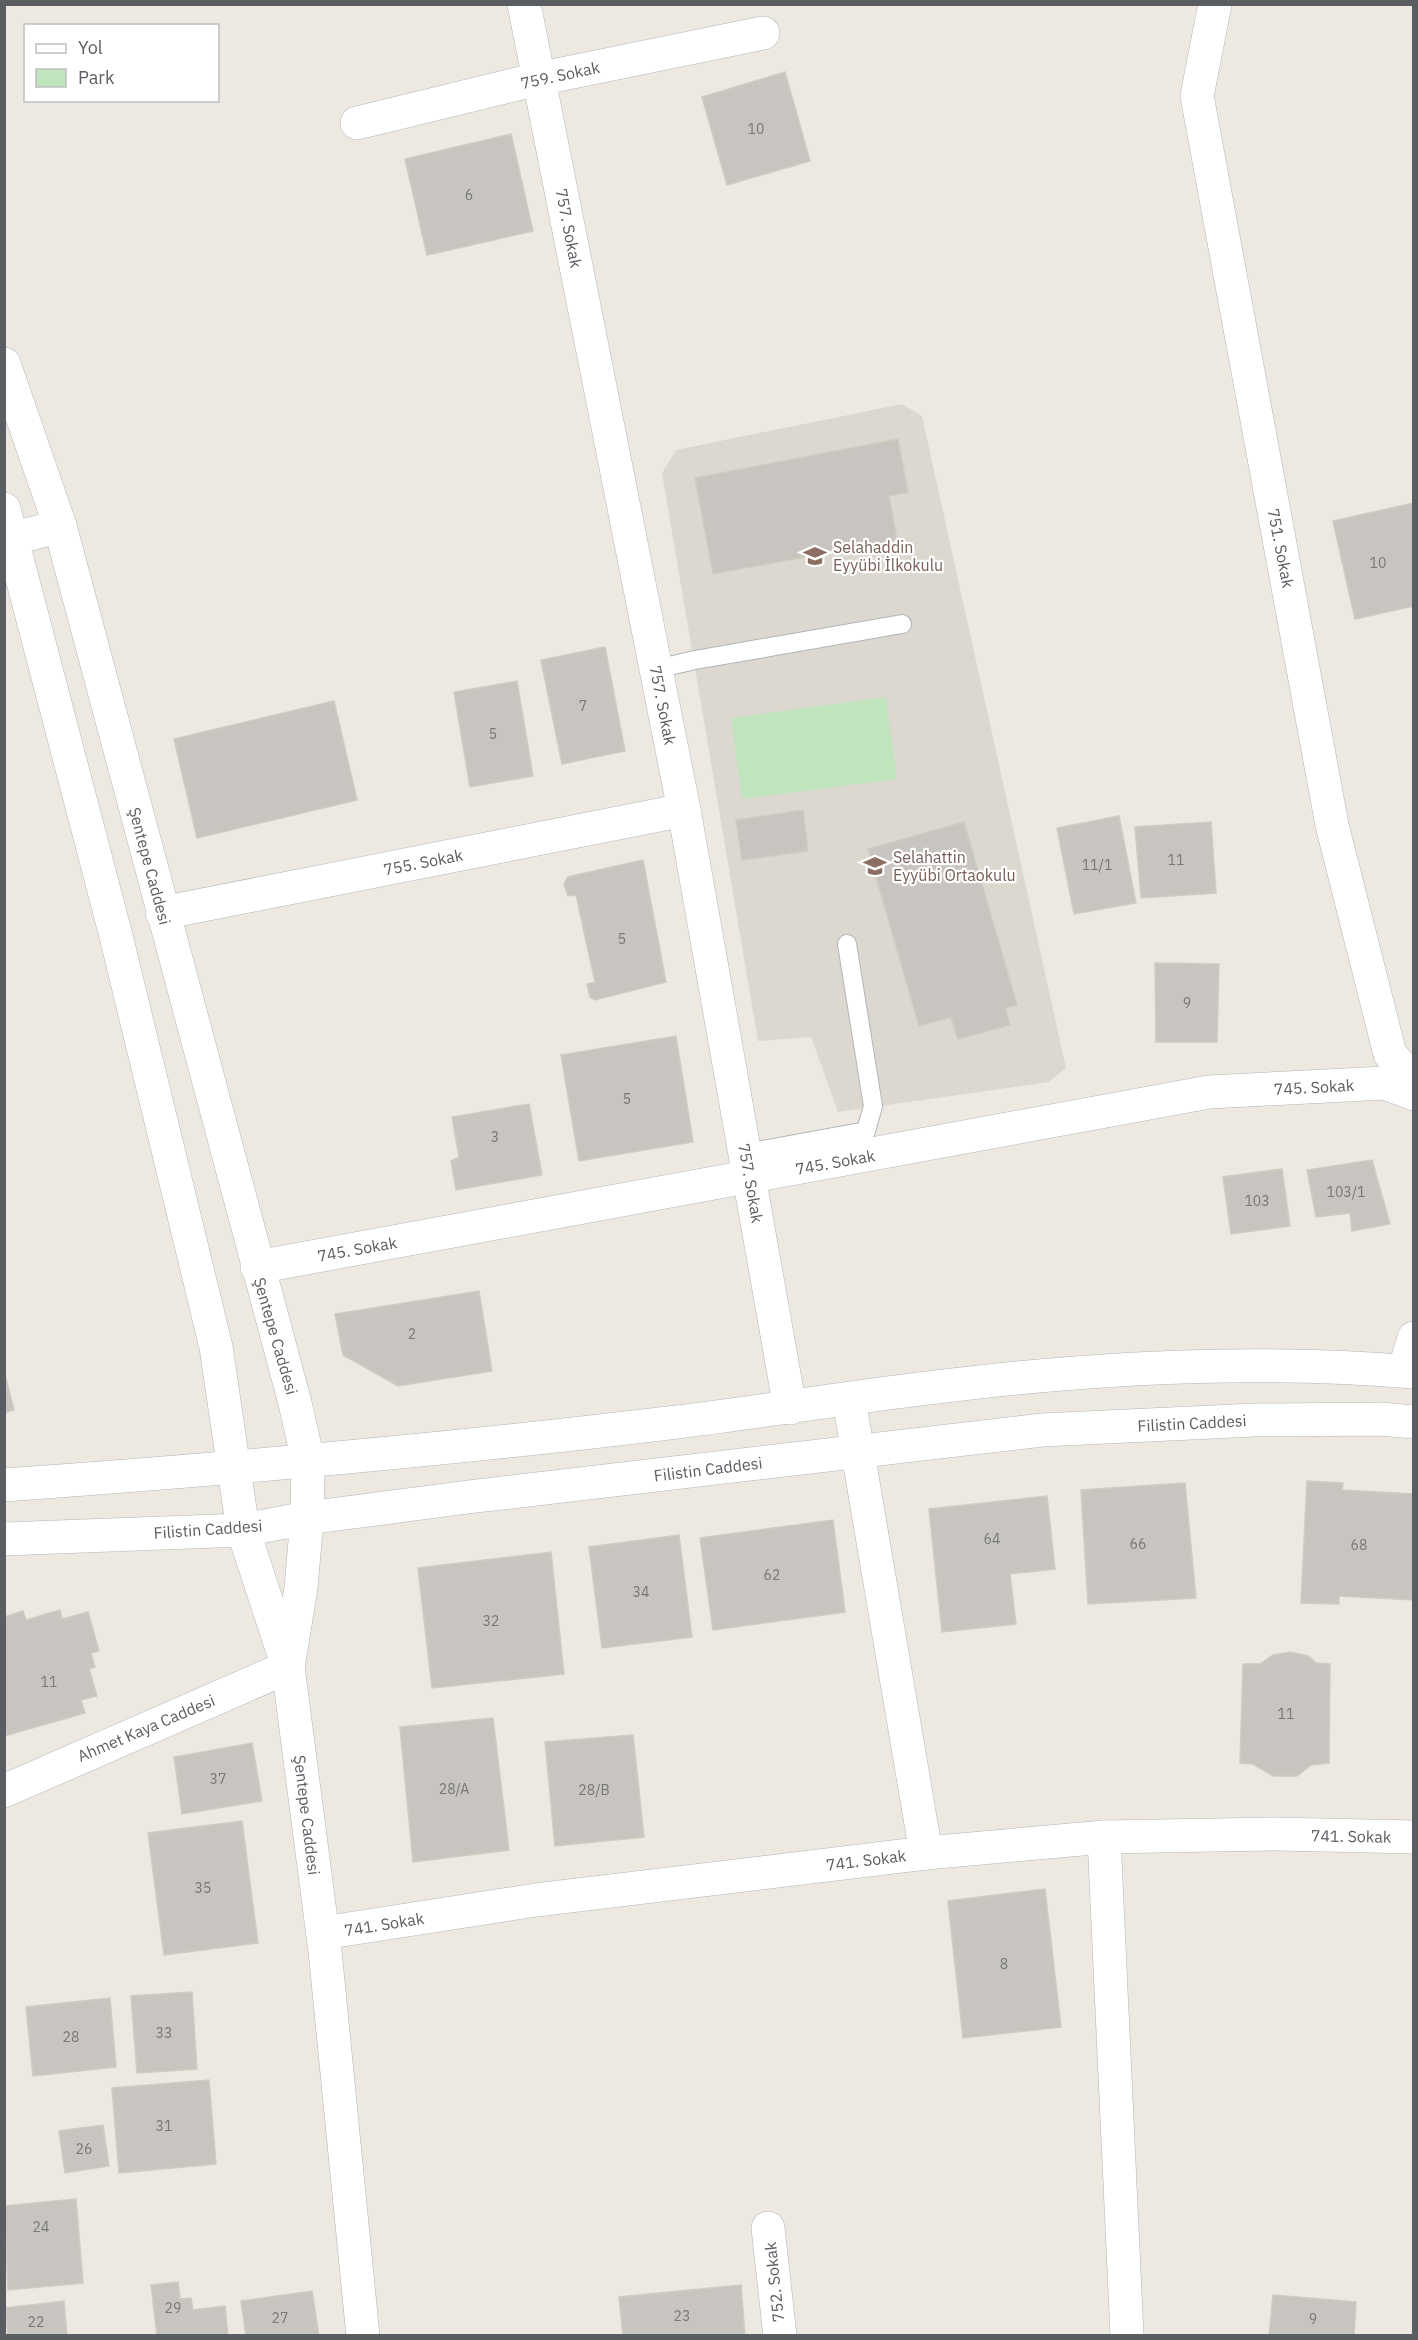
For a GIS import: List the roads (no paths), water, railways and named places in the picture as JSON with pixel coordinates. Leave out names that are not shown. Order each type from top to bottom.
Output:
[{"type":"street","name":"757. Sokak","points":[[524,4],[684,810],[790,1408]]},
{"type":"street","name":"751. Sokak","points":[[1215,4],[1197,96],[1199,108],[1332,825],[1390,1054],[1413,1081]]},
{"type":"street","name":"759. Sokak","points":[[357,123],[538,79],[763,33]]},
{"type":"street","name":"Şentepe Caddesi","points":[[4,364],[60,526],[295,1403],[308,1460],[307,1518],[301,1588],[288,1667],[323,1933],[363,2336]]},
{"type":"street","points":[[60,526],[8,530],[116,936],[216,1347],[243,1530],[288,1667]]},
{"type":"street","name":"755. Sokak","points":[[162,913],[684,810]]},
{"type":"street","name":"745. Sokak","points":[[257,1267],[748,1165],[1209,1092],[1385,1083],[1413,1094]]},
{"type":"street","points":[[4,1485],[234,1468],[549,1437],[790,1408],[945,1386],[1113,1370],[1269,1364],[1409,1371],[1413,1338]]},
{"type":"street","points":[[849,1400],[926,1853]]},
{"type":"street","name":"Filistin Caddesi","points":[[4,1539],[243,1530],[307,1518],[1042,1430],[1255,1420],[1380,1419],[1413,1422]]},
{"type":"street","name":"Ahmet Kaya Caddesi","points":[[4,1791],[288,1667]]},
{"type":"street","name":"741. Sokak","points":[[323,1933],[536,1900],[926,1853],[1104,1837],[1277,1834],[1413,1837]]},
{"type":"street","points":[[1104,1837],[1127,2336]]},
{"type":"street","name":"752. Sokak","points":[[768,2228],[780,2336]]},
{"type":"lane","points":[[657,669],[695,660],[902,624]]},
{"type":"lane","points":[[748,1165],[866,1131],[873,1106],[847,944]]},
{"type":"place","name":"Selahaddin Eyyübi İlkokulu","points":[[815,556]]},
{"type":"place","name":"Selahattin Eyyübi Ortaokulu","points":[[875,866]]}]
